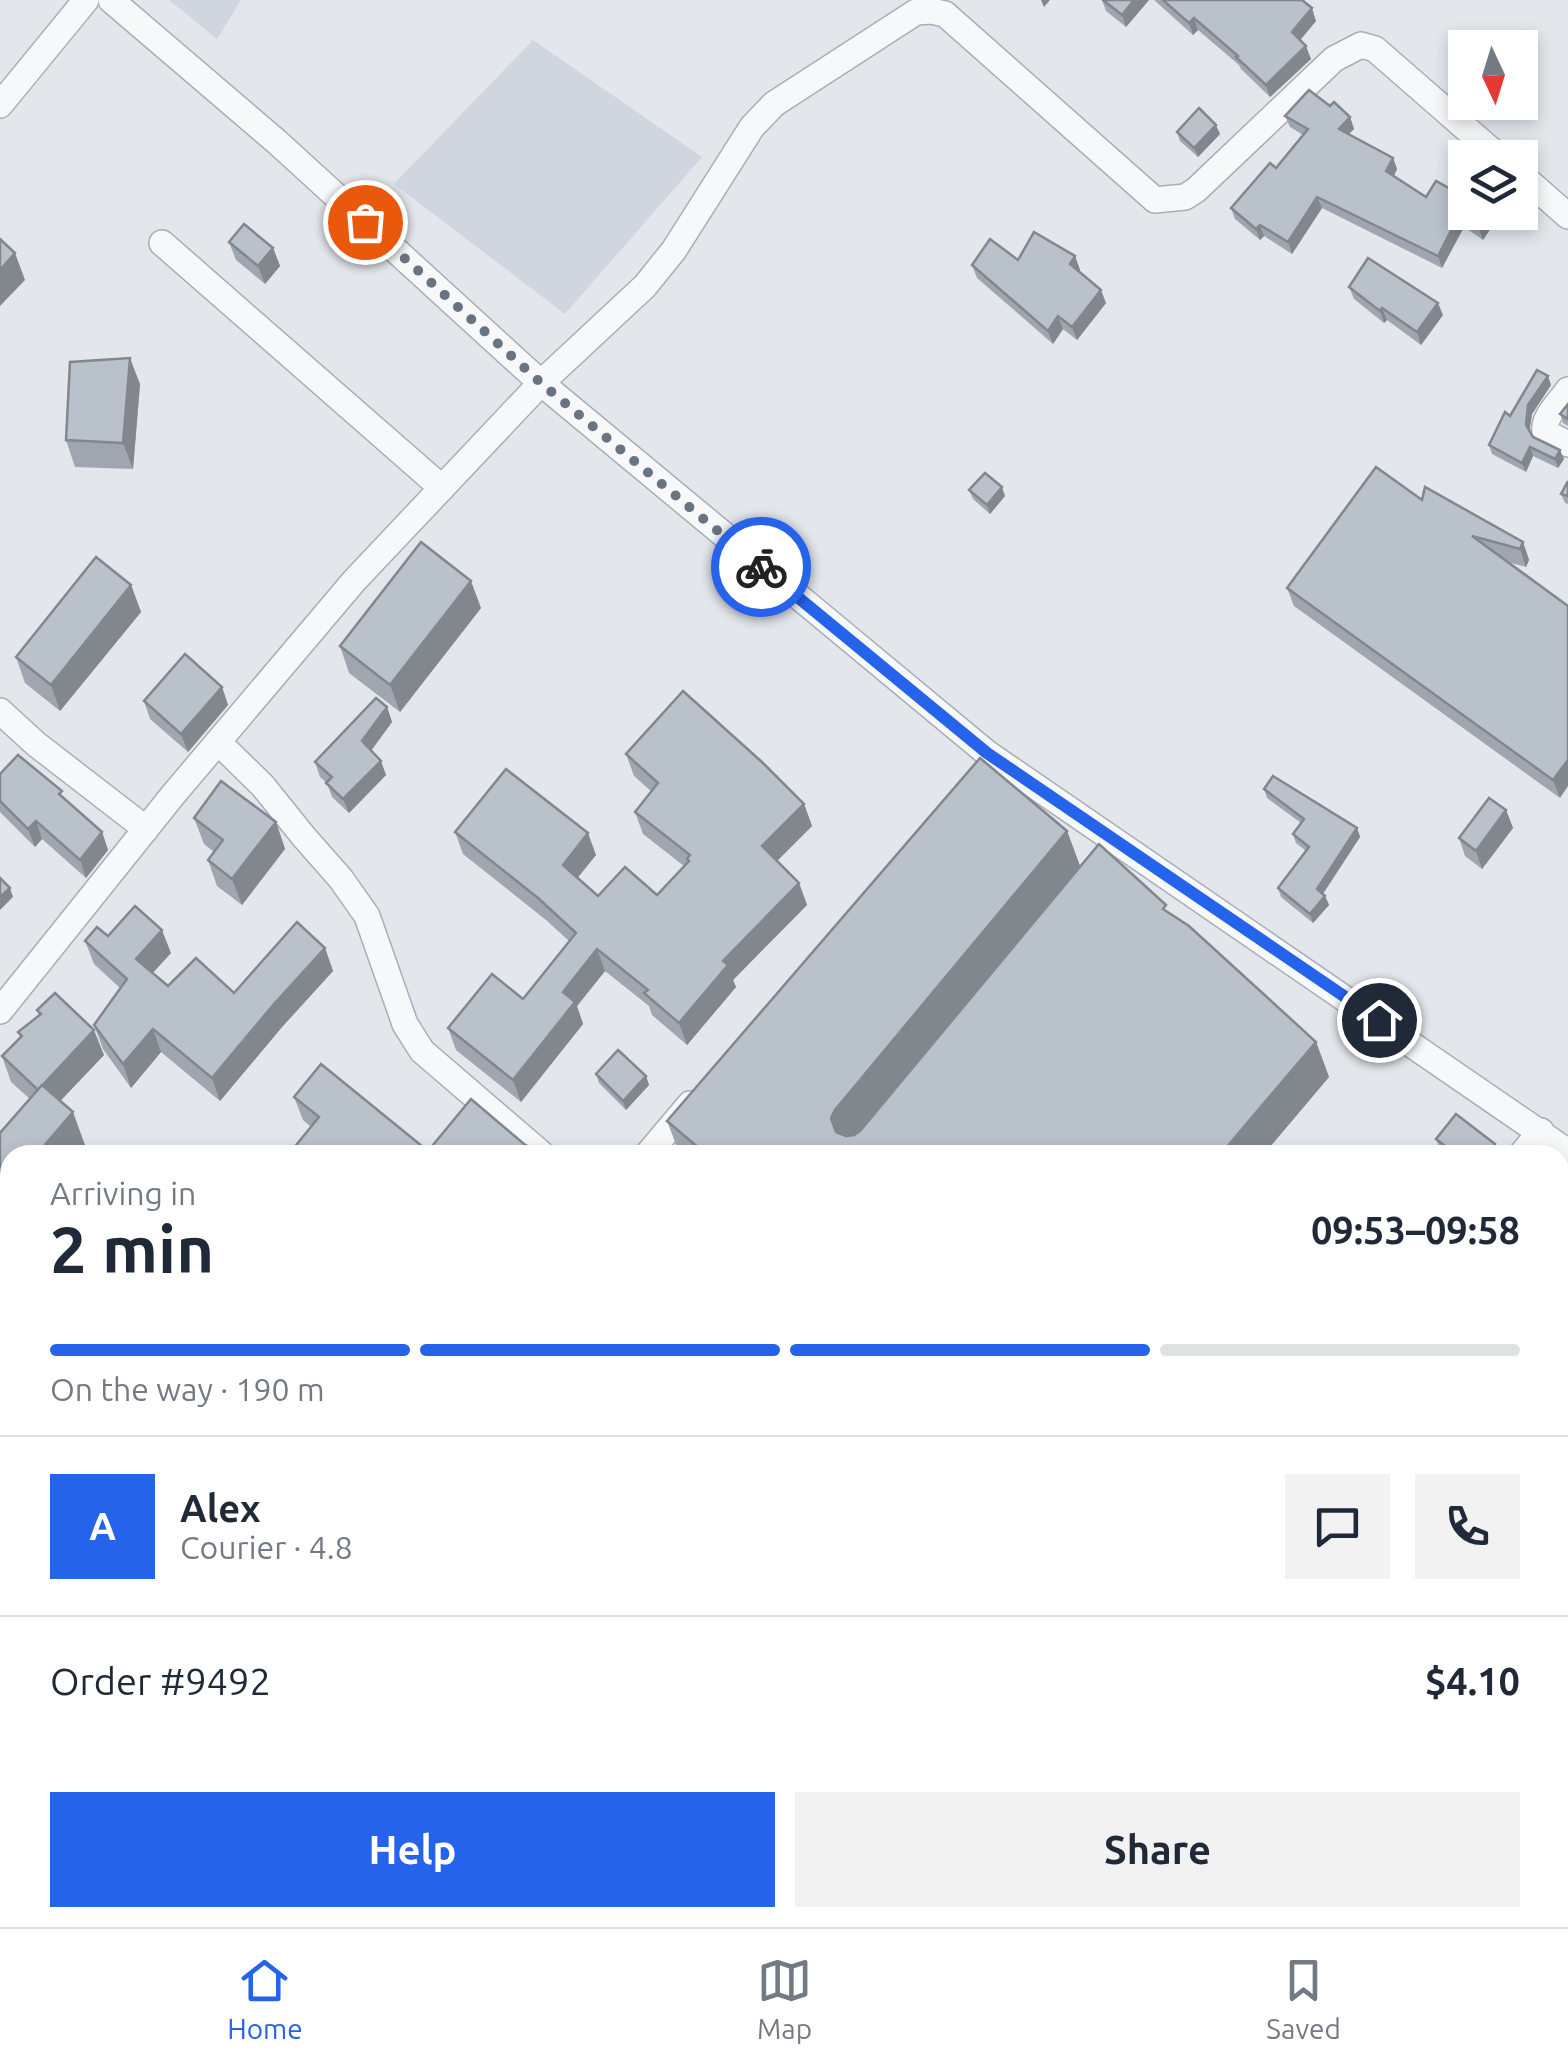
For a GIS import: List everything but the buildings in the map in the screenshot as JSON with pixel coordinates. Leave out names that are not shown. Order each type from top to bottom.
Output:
[{"type":"street","points":[[0,106],[86,0]]},
{"type":"street","points":[[111,0],[277,142],[541,383],[981,761],[1559,1145]]},
{"type":"street","points":[[0,1011],[354,581],[541,383],[645,286],[674,250],[752,127],[774,104],[916,12],[945,14],[1155,200],[1185,198],[1196,190],[1334,59],[1361,46],[1374,49],[1479,140]]},
{"type":"street","points":[[1538,190],[1568,216]]},
{"type":"street","points":[[162,243],[442,488]]},
{"type":"street","points":[[1568,390],[1544,428],[1568,444]]},
{"type":"street","points":[[0,711],[146,830]]},
{"type":"street","points":[[218,742],[263,786],[367,916],[406,1024],[422,1051],[531,1145]]},
{"type":"street","points":[[656,1145],[700,1092]]},
{"type":"street","points":[[1530,1145],[1541,1132]]},
{"type":"shaded area","points":[[169,0],[241,0],[217,39]]},
{"type":"shaded area","points":[[533,40],[702,157],[565,314],[394,184]]},
{"type":"way so far","points":[[365,222],[541,383],[761,567]]},
{"type":"route","points":[[761,567],[987,753],[1379,1020]]}]
